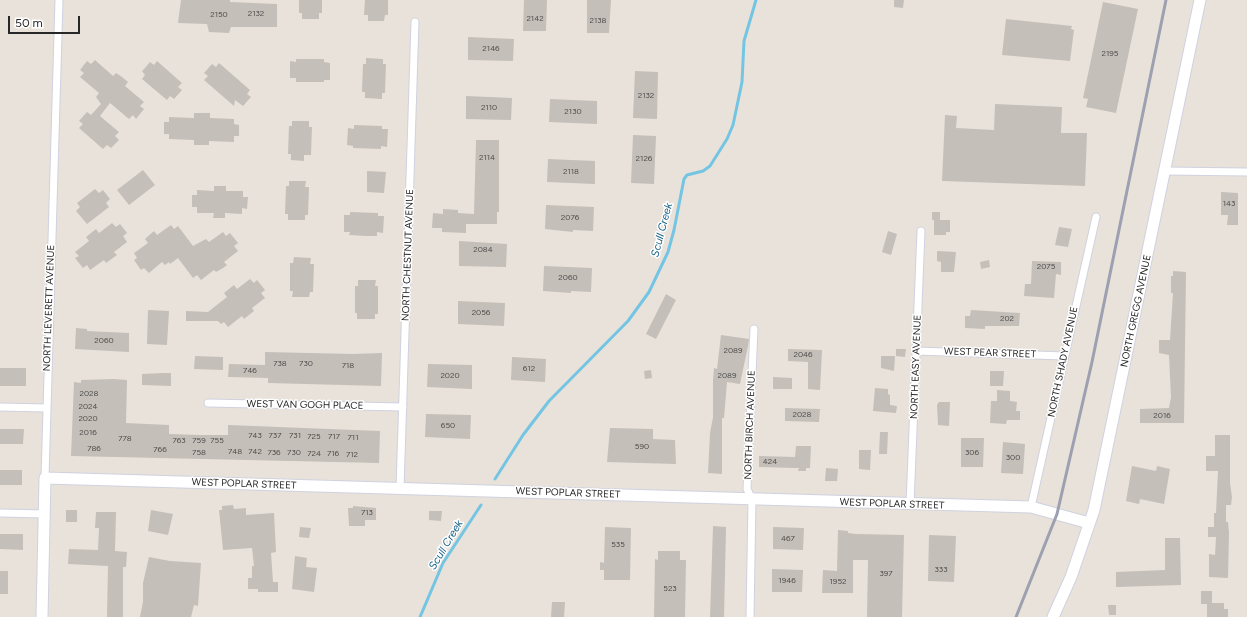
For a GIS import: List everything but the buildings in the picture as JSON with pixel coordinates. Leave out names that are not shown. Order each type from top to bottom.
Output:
[{"type":"street","name":"NORTH LEVERETT AVENUE","points":[[42,617],[46,408],[59,0]]},
{"type":"street","name":"NORTH GREGG AVENUE","points":[[1053,617],[1071,577],[1090,523],[1110,437],[1200,0]]},
{"type":"street","name":"NORTH CHESTNUT AVENUE","points":[[400,488],[415,22]]},
{"type":"street","points":[[1165,171],[1247,172]]},
{"type":"street","name":"NORTH SHADY AVENUE","points":[[1031,508],[1096,217]]},
{"type":"street","name":"NORTH EASY AVENUE","points":[[910,504],[921,231]]},
{"type":"street","name":"NORTH BIRCH AVENUE","points":[[750,617],[752,499],[747,489],[754,329]]},
{"type":"street","name":"WEST PEAR STREET","points":[[916,351],[1064,356]]},
{"type":"street","name":"WEST VAN GOGH PLACE","points":[[208,403],[403,407]]},
{"type":"street","points":[[0,407],[46,408]]},
{"type":"street","name":"WEST POPLAR STREET","points":[[45,478],[1031,508],[1090,523]]},
{"type":"street","points":[[0,513],[44,514]]},
{"type":"waterway","name":"Scull Creek","points":[[495,479],[523,435],[549,401],[628,321],[649,292],[668,252],[684,179],[687,175],[703,171],[710,166],[727,139],[733,125],[742,82],[744,41],[756,0]]},
{"type":"waterway","name":"Scull Creek","points":[[420,617],[443,563],[481,505]]},
{"type":"railway","points":[[1016,617],[1057,514],[1092,362],[1166,0]]}]
